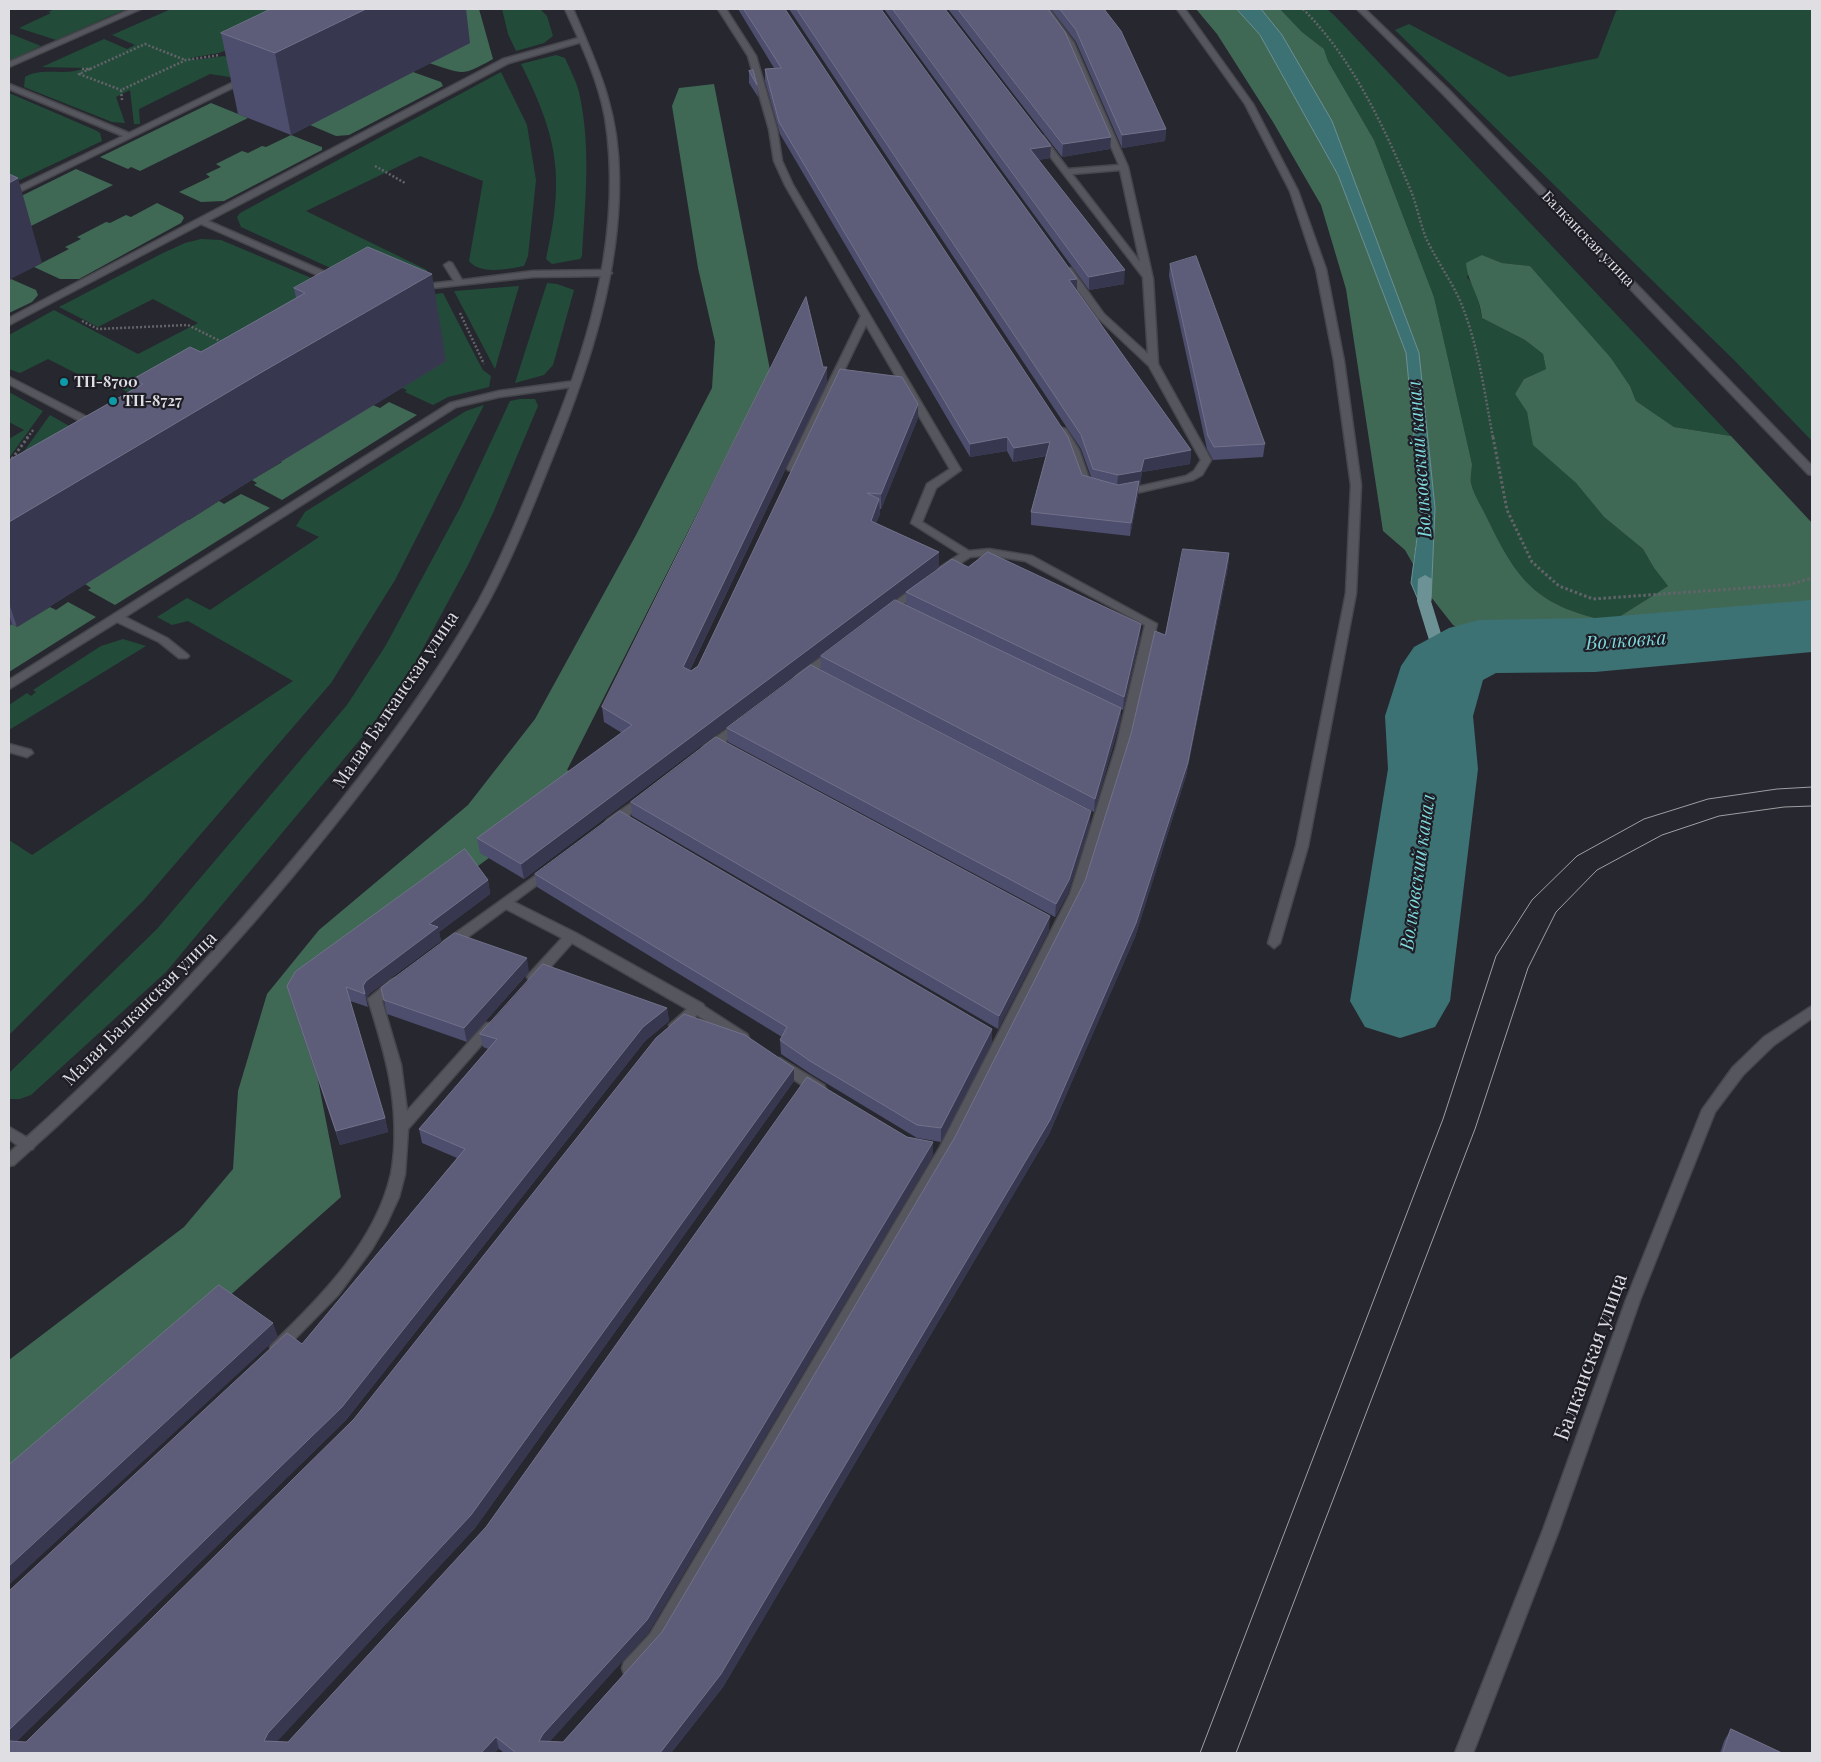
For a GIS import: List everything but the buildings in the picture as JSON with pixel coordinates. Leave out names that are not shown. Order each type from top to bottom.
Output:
[{"type":"street","points":[[9,65],[137,9]]},
{"type":"street","name":"Малая Балканская улица","points":[[9,1161],[140,1039],[225,949],[368,777],[453,654],[509,550],[576,384],[593,330],[607,273],[613,219],[615,177],[605,97],[569,9]]},
{"type":"street","points":[[722,9],[752,56],[782,169],[865,317],[956,470],[931,486],[916,523],[966,554]]},
{"type":"street","points":[[1045,9],[1070,43],[1124,167],[1148,279],[1153,364]]},
{"type":"street","points":[[1181,9],[1249,104],[1294,190],[1321,269],[1338,361],[1356,485],[1351,593],[1302,846],[1274,944]]},
{"type":"street","name":"Балканская улица","points":[[1361,9],[1452,98],[1812,472]]},
{"type":"street","points":[[9,322],[506,61],[582,39]]},
{"type":"street","points":[[9,194],[257,74]]},
{"type":"street","points":[[9,86],[130,136]]},
{"type":"street","points":[[1037,133],[1148,279]]},
{"type":"street","points":[[1066,172],[1124,167]]},
{"type":"street","points":[[201,221],[345,284]]},
{"type":"street","points":[[1058,425],[1074,450],[1087,486],[1117,494],[1189,478],[1198,472],[1206,460],[1153,364],[1101,316],[1060,260]]},
{"type":"street","points":[[449,265],[458,282]]},
{"type":"street","points":[[409,290],[458,282],[534,274],[607,273]]},
{"type":"street","points":[[786,481],[865,317]]},
{"type":"street","points":[[9,380],[104,430]]},
{"type":"street","points":[[9,685],[453,405],[499,394],[576,384]]},
{"type":"street","points":[[617,1682],[656,1639],[946,1150],[998,1038],[1055,924],[1076,894],[1094,820],[1151,624],[1028,558],[989,552],[966,554],[899,608],[879,618]]},
{"type":"street","points":[[116,617],[163,640],[183,656]]},
{"type":"street","points":[[794,683],[814,673],[848,642]]},
{"type":"street","points":[[701,754],[755,712]]},
{"type":"street","points":[[716,742],[732,751]]},
{"type":"street","points":[[9,748],[27,753]]},
{"type":"street","points":[[597,834],[624,819],[657,788]]},
{"type":"street","points":[[436,954],[559,862]]},
{"type":"street","points":[[505,903],[571,936],[698,1007],[753,1045]]},
{"type":"street","points":[[525,988],[571,936]]},
{"type":"street","points":[[267,1358],[347,1274],[387,1209],[398,1175],[400,1129],[398,1087],[375,999],[406,976]]},
{"type":"street","points":[[664,1035],[698,1007]]},
{"type":"street","name":"Балканская улица","points":[[1464,1753],[1551,1530],[1633,1300],[1708,1110],[1738,1071],[1769,1041],[1812,1011]]},
{"type":"street","points":[[400,1129],[498,1018]]},
{"type":"street","points":[[767,1055],[802,1084],[830,1095]]},
{"type":"street","points":[[9,1132],[28,1144]]},
{"type":"street","points":[[930,1147],[946,1150]]},
{"type":"path","points":[[1303,9],[1316,22],[1343,59],[1378,116],[1412,193],[1426,237],[1464,308],[1480,368],[1507,510],[1532,562],[1559,586],[1593,599],[1621,599],[1788,585],[1812,578]]},
{"type":"path","points":[[186,60],[145,44],[79,74],[121,90],[186,60],[223,54]]},
{"type":"path","points":[[80,69],[90,69]]},
{"type":"path","points":[[121,90],[123,104]]},
{"type":"path","points":[[386,172],[405,183]]},
{"type":"path","points":[[46,303],[98,329],[188,325],[223,343]]},
{"type":"path","points":[[458,309],[487,368]]},
{"type":"path","points":[[9,463],[53,403]]},
{"type":"shaded area","points":[[55,9],[126,9],[56,40],[19,28],[51,13],[48,12]]},
{"type":"shaded area","points":[[171,9],[329,9],[219,53],[190,58],[194,60],[224,56],[256,68],[236,78],[210,74],[139,109],[140,124],[134,124],[130,90],[116,97],[125,123],[112,122],[24,87],[25,77],[32,74],[39,72],[70,72],[84,68],[42,67],[104,39],[127,49],[135,45],[112,35]]},
{"type":"shaded area","points":[[403,9],[479,9],[493,59],[474,69],[462,72],[429,63]]},
{"type":"shaded area","points":[[502,9],[541,10],[547,16],[553,36],[544,43],[516,51],[508,34]]},
{"type":"shaded area","points":[[1196,9],[1237,9],[1260,35],[1338,175],[1406,353],[1421,508],[1413,564],[1405,550],[1383,531],[1346,289],[1321,205],[1273,122],[1217,34]]},
{"type":"shaded area","points":[[1261,9],[1280,9],[1302,32],[1324,49],[1328,61],[1374,140],[1434,297],[1472,464],[1472,488],[1500,544],[1523,578],[1535,590],[1566,609],[1611,622],[1668,586],[1654,568],[1643,549],[1604,517],[1576,483],[1533,445],[1527,412],[1515,394],[1524,379],[1546,369],[1543,354],[1525,340],[1482,318],[1466,263],[1482,255],[1502,263],[1530,266],[1611,358],[1630,386],[1636,401],[1674,427],[1731,436],[1812,523],[1812,605],[1757,615],[1590,635],[1463,631],[1453,625],[1431,597],[1435,508],[1419,353],[1332,121],[1282,35]]},
{"type":"shaded area","points":[[1280,9],[1327,9],[1335,16],[1731,436],[1674,427],[1636,401],[1630,386],[1611,358],[1530,266],[1502,263],[1482,255],[1467,277],[1476,290],[1482,318],[1525,340],[1543,354],[1546,369],[1524,379],[1515,394],[1527,412],[1534,445],[1576,483],[1604,517],[1643,549],[1654,568],[1668,586],[1611,622],[1566,609],[1549,600],[1523,578],[1500,544],[1472,488],[1472,464],[1434,297],[1374,140],[1328,61],[1324,49],[1302,32]]},
{"type":"shaded area","points":[[1622,9],[1812,9],[1812,441],[1733,359],[1395,30],[1409,24],[1509,77],[1598,58],[1616,11]]},
{"type":"shaded area","points":[[11,34],[41,46],[9,61],[9,35]]},
{"type":"shaded area","points":[[556,55],[565,58],[579,92],[585,136],[586,196],[582,256],[580,259],[552,264],[546,259],[555,204],[554,158],[543,114],[521,64]]},
{"type":"shaded area","points":[[413,72],[441,82],[443,86],[349,135],[336,136],[310,125]]},
{"type":"shaded area","points":[[501,72],[527,125],[536,180],[528,256],[524,266],[487,270],[469,261],[483,181],[420,156],[306,211],[427,270],[426,275],[359,281],[241,227],[237,217],[240,213]]},
{"type":"shaded area","points":[[714,84],[770,370],[567,770],[594,782],[301,994],[341,1197],[9,1491],[9,1360],[184,1227],[233,1169],[238,1091],[267,994],[319,930],[468,805],[535,719],[636,535],[712,388],[715,342],[698,268],[672,106],[679,88]]},
{"type":"shaded area","points":[[9,93],[95,130],[100,133],[102,141],[9,185]]},
{"type":"shaded area","points":[[211,103],[248,118],[140,171],[131,167],[128,169],[100,157]]},
{"type":"shaded area","points":[[291,135],[322,147],[322,150],[224,201],[201,202],[179,192],[210,177],[206,174],[221,167],[216,164],[242,151],[248,153]]},
{"type":"shaded area","points":[[76,169],[113,185],[9,237],[9,202]]},
{"type":"shaded area","points":[[157,203],[182,215],[184,218],[181,223],[79,279],[60,279],[34,267],[69,249],[65,247],[81,239],[77,237],[106,222],[110,223],[126,215],[131,217]]},
{"type":"shaded area","points":[[201,239],[221,240],[335,288],[141,399],[116,386],[109,390],[48,359],[20,373],[9,369],[9,335],[54,310],[138,354],[198,323],[153,299],[98,327],[59,307],[163,253],[185,243]]},
{"type":"shaded area","points":[[11,279],[36,290],[38,295],[32,302],[9,313],[9,280]]},
{"type":"shaded area","points":[[547,283],[557,284],[574,290],[553,365],[544,375],[515,383]]},
{"type":"shaded area","points":[[519,286],[495,369],[454,291]]},
{"type":"shaded area","points":[[443,293],[483,370],[491,376],[489,387],[448,397],[433,405],[405,392],[407,390],[402,388],[445,361],[419,296]]},
{"type":"shaded area","points":[[9,392],[43,411],[9,458],[9,439],[24,430],[9,422]]},
{"type":"shaded area","points":[[535,399],[538,406],[493,513],[468,565],[415,663],[373,724],[166,972],[31,1095],[20,1099],[9,1099],[9,1073],[157,929],[347,705],[386,645],[461,506],[510,401]]},
{"type":"shaded area","points":[[389,402],[417,415],[282,500],[254,485],[257,483],[252,480],[282,462],[276,459],[373,405],[380,408]]},
{"type":"shaded area","points":[[484,405],[395,580],[331,683],[144,900],[9,1035],[9,840],[32,855],[293,681],[188,621],[172,625],[157,617],[187,598],[210,610],[319,537],[296,526],[305,512],[466,411]]},
{"type":"shaded area","points":[[50,415],[71,427],[9,472]]},
{"type":"shaded area","points":[[241,494],[270,508],[115,605],[88,590],[91,588],[85,584],[184,518],[189,520],[219,501],[224,504]]},
{"type":"shaded area","points":[[68,602],[96,617],[9,672],[9,626],[12,624],[17,627],[50,607],[56,610]]},
{"type":"shaded area","points":[[123,639],[146,646],[9,730],[9,705],[27,693],[31,696],[36,692],[33,690],[101,646]]},
{"type":"water","points":[[1237,9],[1261,9],[1282,35],[1332,121],[1419,353],[1435,508],[1431,601],[1419,602],[1411,583],[1421,508],[1406,353],[1338,175],[1260,35]]},
{"type":"water","points":[[1812,605],[1812,641],[1500,665],[1463,631],[1590,635],[1757,615]]},
{"type":"waterway","name":"Волковский канал","points":[[1425,579],[1424,601],[1444,666]]},
{"type":"waterway","name":"Волковка","points":[[1400,1001],[1433,769],[1429,716],[1444,666],[1479,647],[1595,645],[1812,626]]},
{"type":"tram line","points":[[1200,1753],[1443,1119],[1496,956],[1532,900],[1577,856],[1644,819],[1708,799],[1777,789],[1812,787]]},
{"type":"tram line","points":[[1236,1753],[1475,1129],[1528,968],[1556,912],[1597,870],[1662,835],[1719,816],[1784,807],[1812,806]]},
{"type":"place","name":"ТП-8700","points":[[64,382]]},
{"type":"place","name":"ТП-8727","points":[[113,401]]}]
